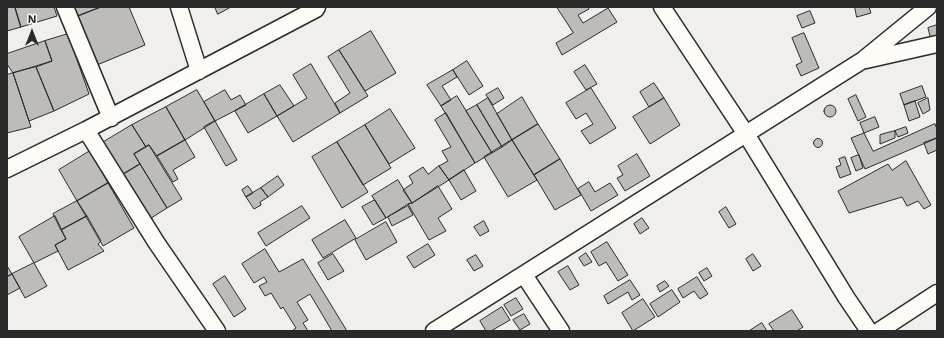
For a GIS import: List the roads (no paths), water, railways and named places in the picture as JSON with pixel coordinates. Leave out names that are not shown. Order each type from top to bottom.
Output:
[{"type":"street","points":[[65,7],[111,118]]},
{"type":"street","points":[[180,7],[199,71]]},
{"type":"street","points":[[7,169],[111,118],[316,9],[317,7]]},
{"type":"street","points":[[662,7],[746,134],[846,297],[869,331]]},
{"type":"street","points":[[434,331],[863,60],[928,7]]},
{"type":"street","points":[[863,60],[937,44]]},
{"type":"street","points":[[86,130],[156,242],[217,331]]},
{"type":"street","points":[[524,275],[561,331]]},
{"type":"street","points":[[879,331],[937,293]]}]
